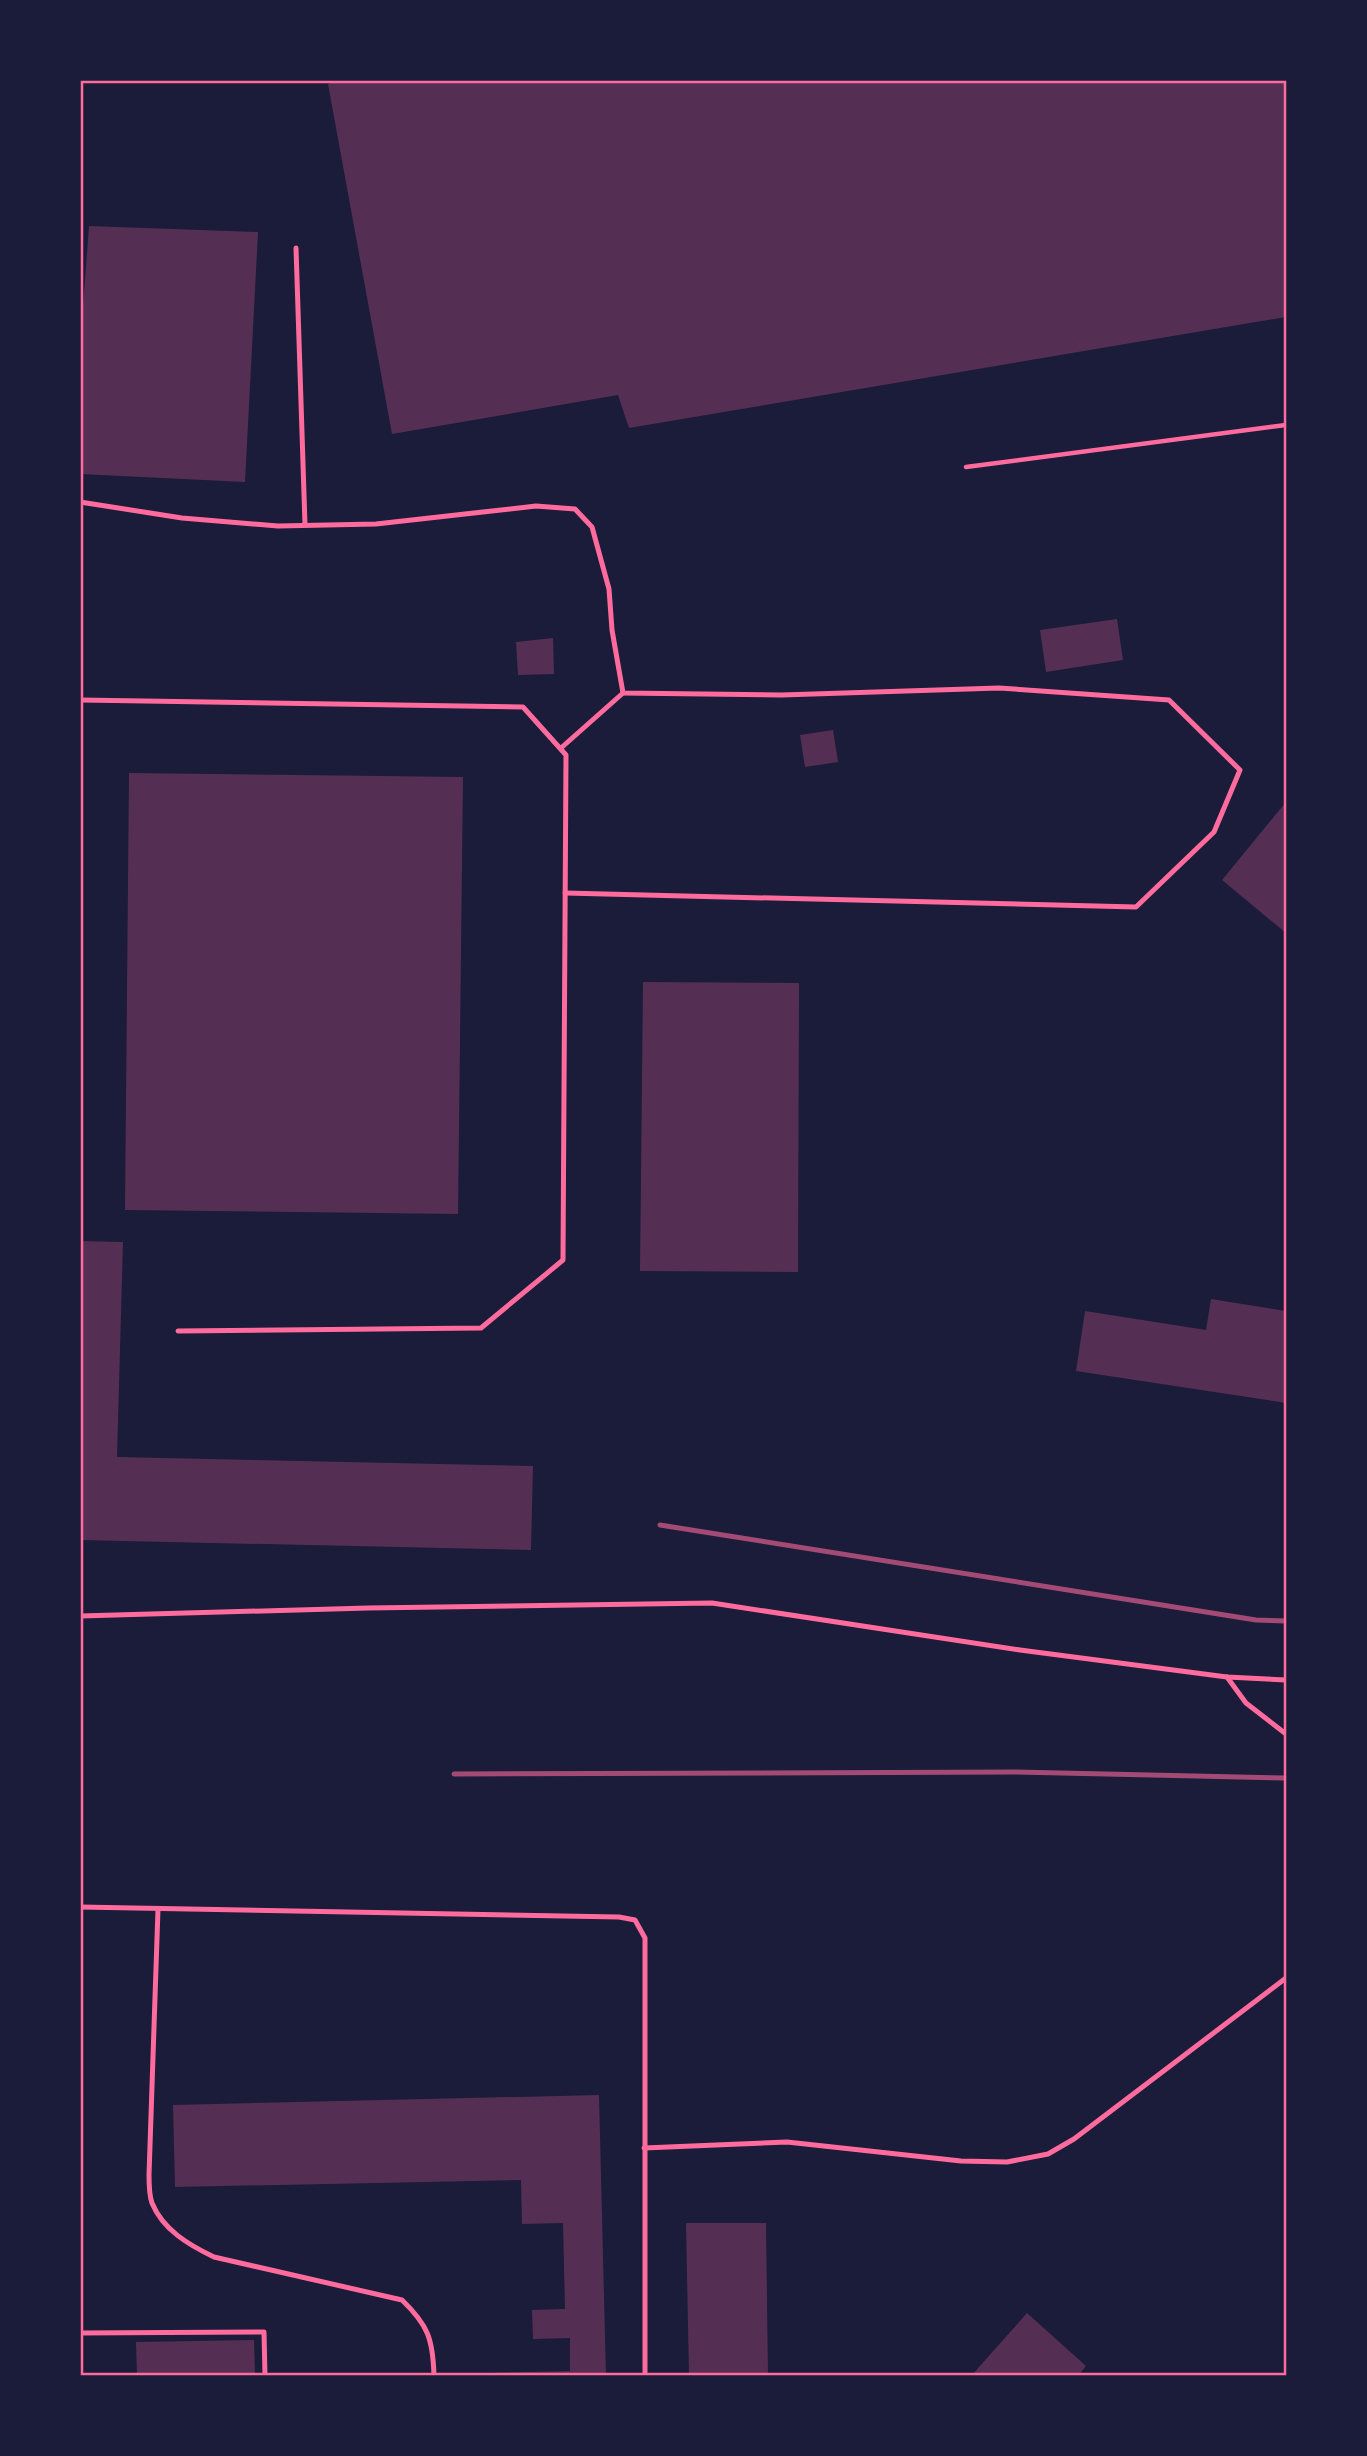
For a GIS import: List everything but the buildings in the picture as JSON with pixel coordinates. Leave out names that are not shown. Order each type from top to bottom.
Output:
[{"type":"lane","points":[[296,248],[304,526]]},
{"type":"lane","points":[[80,502],[182,518],[278,526],[376,524],[536,506],[575,509],[592,527],[609,589],[611,630],[622,693]]},
{"type":"lane","points":[[561,748],[622,693],[782,695],[999,688],[1169,700],[1240,771],[1214,832],[1136,907],[565,893]]},
{"type":"lane","points":[[80,701],[523,708],[566,755],[563,1260],[481,1328],[178,1331]]},
{"type":"lane","points":[[80,1616],[712,1603],[1020,1650],[1227,1677],[1286,1680]]},
{"type":"lane","points":[[1227,1677],[1246,1703],[1286,1734]]},
{"type":"lane","points":[[80,1907],[605,1917],[635,1920],[645,1938],[645,2375]]},
{"type":"lane","points":[[158,1909],[149,2175],[151,2202],[164,2224],[189,2245],[214,2257],[401,2300],[420,2318],[430,2336],[434,2375]]},
{"type":"lane","points":[[644,2148],[787,2142],[961,2161],[1007,2162],[1048,2154],[1074,2139],[1286,1978]]},
{"type":"lane","points":[[80,2333],[264,2332],[265,2375]]},
{"type":"path","points":[[966,467],[1286,425]]},
{"type":"railway","points":[[660,1525],[1256,1620],[1286,1621]]},
{"type":"railway","points":[[454,1774],[1014,1772],[1286,1778]]}]
